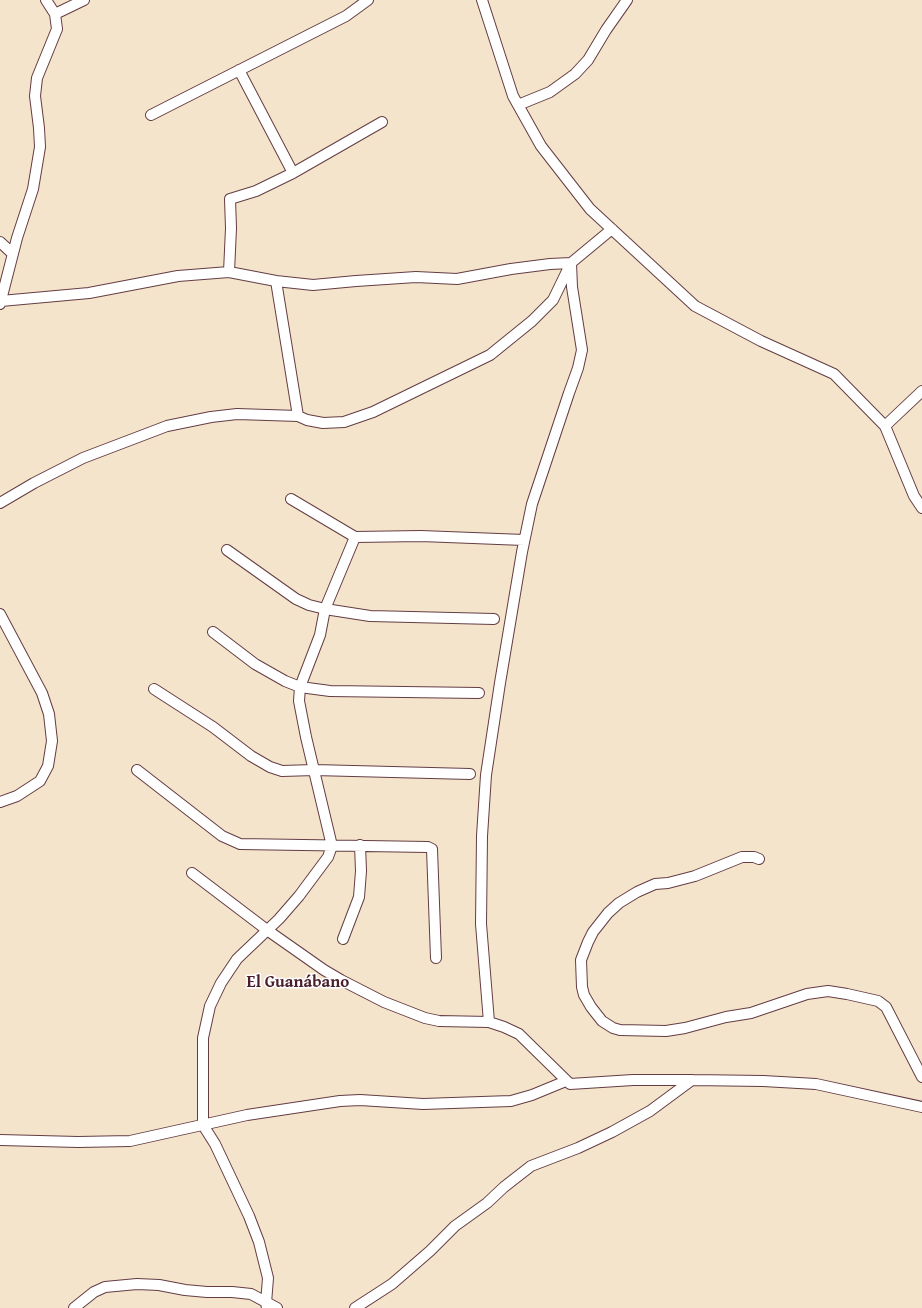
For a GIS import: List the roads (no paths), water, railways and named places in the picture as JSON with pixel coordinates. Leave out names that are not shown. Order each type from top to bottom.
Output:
[{"type":"street","points":[[46,0],[55,14],[57,29],[37,78],[35,96],[40,147],[33,189],[17,238],[1,303],[89,293],[178,276],[229,272],[276,281],[313,285],[416,277],[457,280],[511,268],[571,263]]},
{"type":"street","points":[[55,14],[84,0]]},
{"type":"street","points":[[482,0],[513,96],[541,146],[590,209],[695,306],[761,341],[834,374],[885,426],[914,496],[922,508]]},
{"type":"street","points":[[518,105],[550,92],[575,74],[588,60],[606,30],[628,0]]},
{"type":"street","points":[[151,115],[346,16],[367,1]]},
{"type":"street","points":[[239,70],[293,173]]},
{"type":"street","points":[[229,272],[231,228],[230,199],[256,191],[293,173],[382,122]]},
{"type":"street","points":[[0,503],[34,482],[83,458],[167,426],[211,417],[238,414],[298,416],[307,420],[322,423],[344,422],[373,412],[422,390],[490,355],[532,321],[553,300],[571,263],[612,229]]},
{"type":"street","points":[[0,242],[13,254]]},
{"type":"street","points":[[489,1022],[481,924],[482,836],[486,775],[524,540],[532,504],[578,368],[582,350],[572,287],[571,263]]},
{"type":"street","points":[[276,281],[298,416]]},
{"type":"street","points":[[885,426],[922,391]]},
{"type":"street","points":[[291,500],[355,537],[421,536],[524,540]]},
{"type":"street","points":[[267,1305],[268,1278],[259,1242],[249,1216],[214,1144],[203,1125],[203,1038],[210,1006],[221,983],[238,959],[299,896],[328,857],[332,846],[299,700],[300,687],[320,634],[325,609],[355,537]]},
{"type":"street","points":[[227,550],[296,599],[309,605],[370,616],[494,619]]},
{"type":"street","points":[[0,614],[42,693],[49,714],[52,741],[48,766],[40,781],[17,796],[0,802]]},
{"type":"street","points":[[213,632],[255,664],[285,681],[300,687],[330,691],[478,693]]},
{"type":"street","points":[[154,690],[213,727],[251,756],[282,772],[314,770],[470,774]]},
{"type":"street","points":[[137,770],[222,836],[240,844],[332,846],[360,845],[428,847],[432,849],[436,958]]},
{"type":"street","points":[[343,939],[359,897],[361,871],[360,845]]},
{"type":"street","points":[[759,859],[754,857],[742,857],[695,876],[668,883],[655,884],[637,892],[608,913],[593,932],[581,960],[582,987],[584,995],[591,1007],[602,1021],[613,1028],[620,1030],[666,1031],[686,1028],[713,1019],[751,1013],[812,993],[828,991],[847,994],[878,1001],[886,1007],[922,1077]]},
{"type":"street","points":[[192,873],[267,930],[324,970],[384,1002],[425,1018],[438,1021],[489,1022],[504,1027],[519,1034],[570,1084],[633,1080],[764,1081],[816,1084],[922,1107]]},
{"type":"street","points":[[356,1308],[392,1284],[430,1251],[455,1226],[487,1203],[504,1187],[531,1166],[578,1148],[612,1132],[650,1111],[692,1080]]},
{"type":"street","points":[[0,1140],[130,1142],[247,1115],[340,1101],[360,1100],[423,1104],[511,1101],[532,1096],[566,1081]]},
{"type":"street","points":[[74,1308],[94,1292],[105,1287],[137,1284],[159,1285],[207,1292],[251,1294],[267,1305],[277,1308]]},
{"type":"district","name":"El Guanábano","points":[[298,983]]}]
